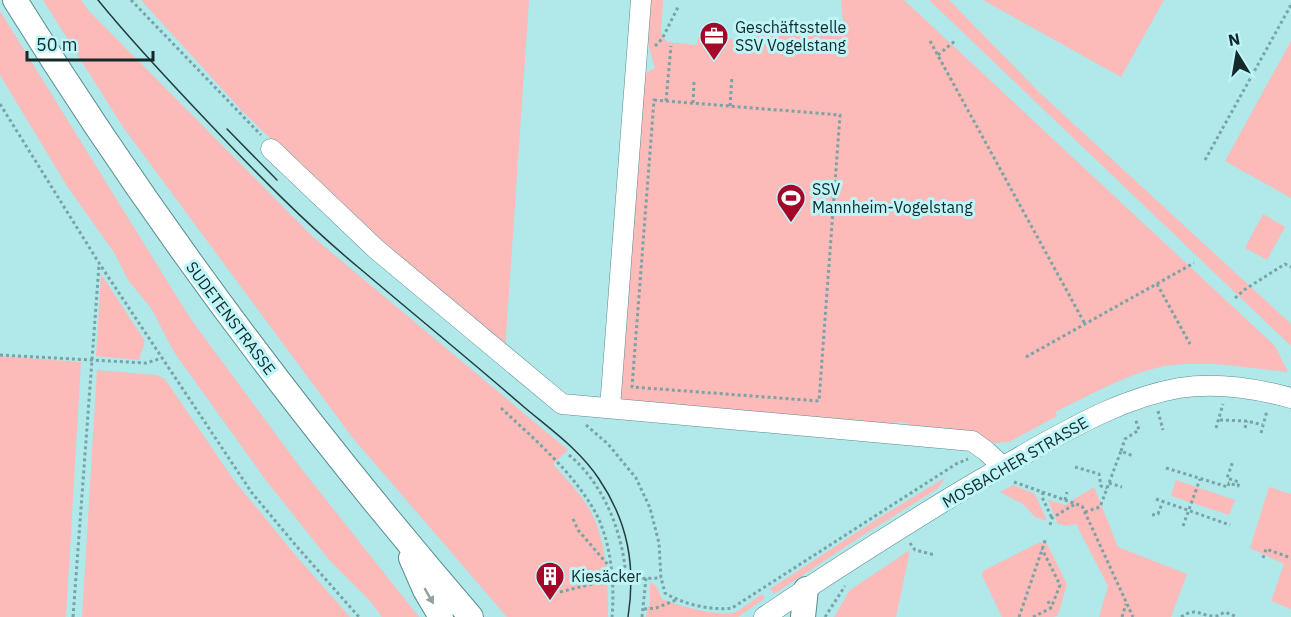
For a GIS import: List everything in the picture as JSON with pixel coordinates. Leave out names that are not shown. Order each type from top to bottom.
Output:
[{"type":"main road","name":"SUDETENSTRASSE","points":[[15,0],[129,177],[201,279],[306,417],[402,537],[471,617]]},
{"type":"main road","points":[[402,537],[425,590],[441,617]]},
{"type":"main road","points":[[803,617],[806,589]]},
{"type":"street","points":[[610,408],[641,0]]},
{"type":"street","points":[[271,149],[376,249],[562,404],[972,441],[1002,466]]},
{"type":"street","name":"MOSBACHER STRASSE","points":[[764,617],[869,548],[1002,466],[1106,411],[1146,396],[1181,388],[1224,386],[1259,390],[1291,398]]},
{"type":"path","points":[[1205,160],[1291,5]]},
{"type":"path","points":[[650,52],[662,39],[678,7]]},
{"type":"path","points":[[938,54],[956,40]]},
{"type":"path","points":[[930,41],[1085,324]]},
{"type":"path","points":[[666,101],[671,46]]},
{"type":"path","points":[[730,106],[732,76]]},
{"type":"path","points":[[693,103],[694,81]]},
{"type":"path","points":[[654,100],[666,101],[840,115],[819,401],[632,387],[654,100]]},
{"type":"path","points":[[0,104],[99,263],[252,492],[359,617]]},
{"type":"path","points":[[73,617],[99,263]]},
{"type":"path","points":[[1026,357],[1194,263]]},
{"type":"path","points":[[1235,298],[1285,264],[1291,267]]},
{"type":"path","points":[[1156,284],[1190,344]]},
{"type":"path","points":[[0,355],[146,363],[162,357]]},
{"type":"path","points":[[1216,428],[1223,404]]},
{"type":"path","points":[[501,408],[568,475],[595,511],[606,540],[614,595],[612,617]]},
{"type":"path","points":[[1163,430],[1158,411],[1168,410]]},
{"type":"path","points":[[1261,433],[1268,411],[1275,413]]},
{"type":"path","points":[[1085,512],[1100,507],[1125,439],[1140,430],[1135,418],[1127,421]]},
{"type":"path","points":[[1220,420],[1263,424]]},
{"type":"path","points":[[1245,428],[1247,421]]},
{"type":"path","points":[[585,424],[608,444],[636,478],[650,508],[659,543],[661,578],[665,593],[676,600],[722,610],[732,608],[956,464],[986,451]]},
{"type":"path","points":[[1121,451],[1133,456]]},
{"type":"path","points":[[569,455],[586,472],[613,518],[624,557],[626,579]]},
{"type":"path","points":[[1166,468],[1228,487],[1229,483],[1238,486],[1239,482],[1227,478],[1233,461]]},
{"type":"path","points":[[1075,467],[1099,474],[1101,486],[1107,489]]},
{"type":"path","points":[[1023,476],[1013,481],[1082,506],[1133,617]]},
{"type":"path","points":[[1183,525],[1200,479]]},
{"type":"path","points":[[1109,483],[1122,487]]},
{"type":"path","points":[[1043,492],[1042,497],[1052,518],[1050,525]]},
{"type":"path","points":[[1065,500],[1068,492]]},
{"type":"path","points":[[1156,499],[1230,525]]},
{"type":"path","points":[[1152,515],[1158,514],[1163,501]]},
{"type":"path","points":[[1052,518],[1075,504]]},
{"type":"path","points":[[573,519],[578,530],[610,567]]},
{"type":"path","points":[[1019,617],[1046,538]]},
{"type":"path","points":[[910,543],[915,550],[935,555]]},
{"type":"path","points":[[1034,617],[1051,608],[1060,585],[1042,549]]},
{"type":"path","points":[[1263,558],[1266,549],[1291,558]]},
{"type":"path","points":[[642,617],[646,578]]},
{"type":"path","points":[[560,592],[612,579],[661,578]]},
{"type":"path","points":[[825,617],[846,584]]},
{"type":"path","points":[[644,609],[656,608],[676,600]]},
{"type":"path","points":[[1048,601],[1051,608]]},
{"type":"path","points":[[1122,617],[1126,603]]},
{"type":"path","points":[[1181,617],[1186,613],[1198,612],[1214,616],[1225,612],[1237,617]]},
{"type":"shaded area","points":[[43,0],[81,0],[88,10],[313,237],[568,450],[553,464],[583,499],[596,523],[606,563],[608,617],[507,617],[352,437],[123,127]]},
{"type":"shaded area","points":[[141,0],[529,0],[505,350],[379,243],[244,113]]},
{"type":"shaded area","name":"SSV Mannheim-Vogelstang","points":[[646,0],[663,0],[661,34],[667,42],[697,45],[698,37],[752,40],[754,23],[844,31],[841,0],[904,0],[1275,346],[1288,372],[1208,364],[1160,367],[1120,381],[1055,412],[1057,416],[1009,442],[995,443],[978,437],[908,431],[908,423],[893,422],[893,429],[623,405],[614,394],[644,74],[655,68],[643,27]]},
{"type":"shaded area","points":[[929,0],[949,0],[1040,93],[1291,324],[1291,346]]},
{"type":"shaded area","points":[[983,0],[1164,0],[1121,77]]},
{"type":"shaded area","points":[[0,11],[190,318],[300,467],[419,617],[382,617],[370,601],[330,561],[265,479],[174,352],[151,308],[128,280],[115,254],[67,186],[0,75]]},
{"type":"shaded area","points":[[1291,41],[1291,198],[1225,161]]},
{"type":"shaded area","points":[[1263,214],[1285,227],[1267,260],[1245,248]]},
{"type":"shaded area","points":[[101,274],[145,341],[139,360],[96,356]]},
{"type":"shaded area","points":[[0,356],[81,362],[66,617],[0,617]]},
{"type":"shaded area","points":[[97,370],[156,375],[165,379],[233,479],[350,617],[82,617]]},
{"type":"shaded area","points":[[946,477],[937,489],[774,594],[770,589],[877,519]]},
{"type":"shaded area","points":[[1176,480],[1235,500],[1229,515],[1171,496]]},
{"type":"shaded area","points":[[1013,485],[1035,494],[1047,521],[1035,517],[1023,504],[1000,492]]},
{"type":"shaded area","points":[[1094,487],[1118,547],[1187,574],[1171,617],[1099,617],[1108,586],[1076,524],[1067,526],[1058,524],[1048,500],[1065,505]]},
{"type":"shaded area","points":[[1269,487],[1291,494],[1291,609],[1271,601],[1284,564],[1250,548]]},
{"type":"shaded area","points":[[1040,542],[1047,544],[1067,584],[1058,615],[1054,617],[1002,617],[982,575],[983,571]]},
{"type":"shaded area","points":[[910,550],[896,617],[834,617],[850,590]]},
{"type":"shaded area","points":[[650,582],[656,586],[662,599],[708,612],[733,613],[762,594],[765,598],[738,617],[646,617],[648,606],[650,606]]},
{"type":"tram line","points":[[98,0],[179,92],[303,218],[564,440],[591,468],[609,495],[623,528],[630,562],[628,617]]},
{"type":"tram line","points":[[227,129],[277,180]]},
{"type":"place","name":"Geschäftsstelle SSV Vogelstang","points":[[714,62]]},
{"type":"place","name":"SSV Mannheim-Vogelstang","points":[[791,224]]},
{"type":"place","name":"Kiesäcker","points":[[550,602]]}]
